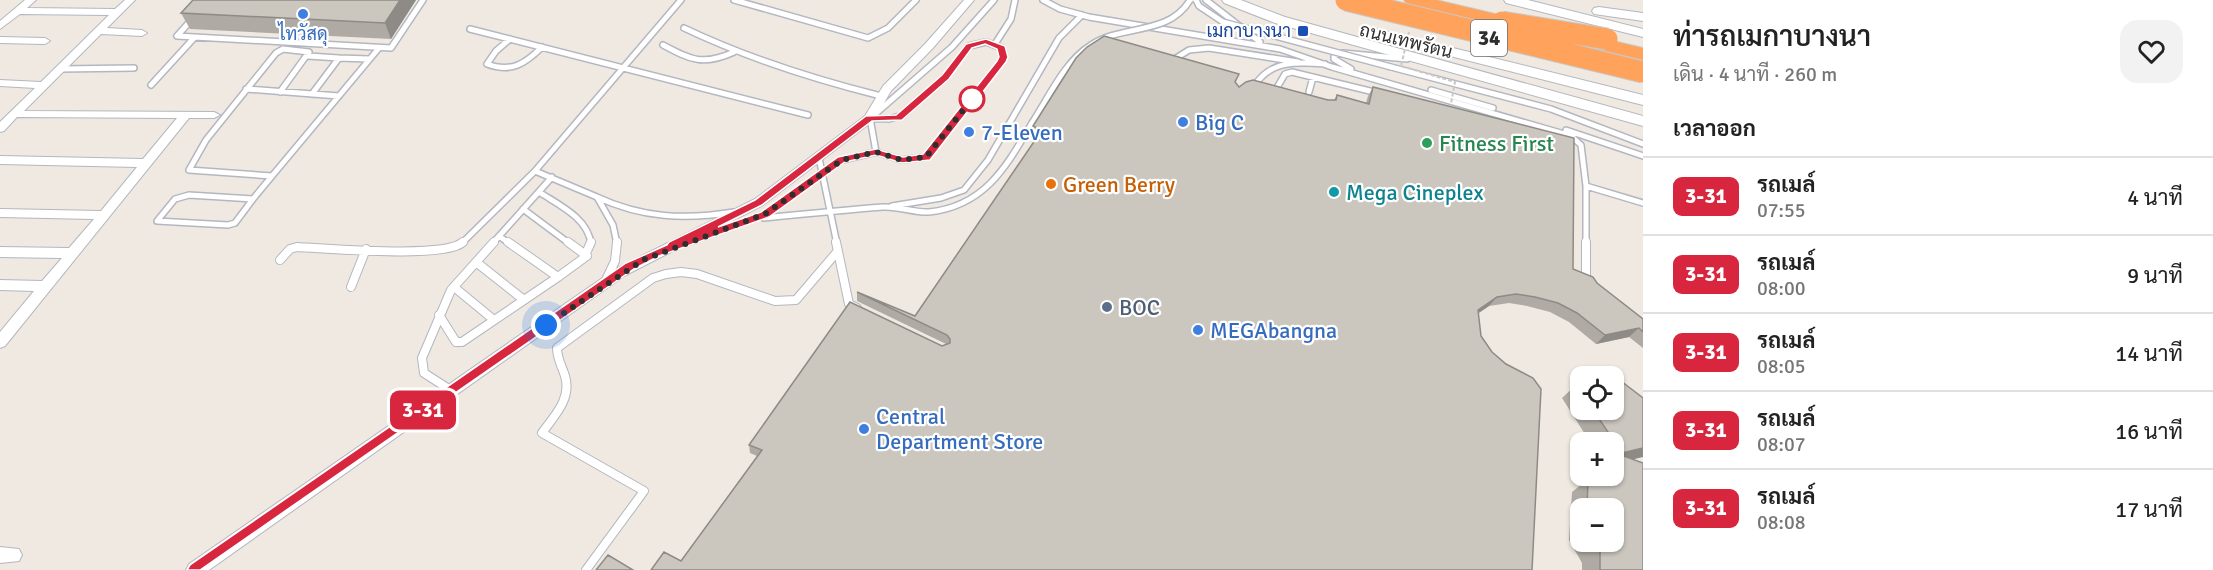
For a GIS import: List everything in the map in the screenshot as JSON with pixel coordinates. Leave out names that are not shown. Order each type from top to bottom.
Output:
[{"type":"highway","name":"ถนนเทพรัตน","points":[[1334,0],[1643,74]]},
{"type":"highway","points":[[1346,0],[1450,19],[1643,60]]},
{"type":"highway","points":[[1394,0],[1643,88]]},
{"type":"highway","name":"ถนนเทพรัตน","points":[[1413,0],[1643,54]]},
{"type":"highway","points":[[1450,19],[1643,74]]},
{"type":"highway","points":[[1450,19],[1643,44]]},
{"type":"main road","points":[[1229,0],[1280,20],[1643,121]]},
{"type":"main road","name":"ถนนเทพรัตน","points":[[1239,0],[1643,100]]},
{"type":"main road","name":"34","points":[[1512,0],[1643,33]]},
{"type":"main road","points":[[1528,0],[1643,17]]},
{"type":"main road","points":[[1586,0],[1643,8]]},
{"type":"main road","points":[[1539,93],[1643,126]]},
{"type":"street","points":[[0,26],[31,0]]},
{"type":"street","points":[[0,128],[130,0]]},
{"type":"street","points":[[195,570],[630,266],[749,215],[770,195],[870,118],[873,107],[881,96],[969,0]]},
{"type":"street","points":[[18,11],[118,12]]},
{"type":"street","points":[[98,31],[142,33]]},
{"type":"street","points":[[0,40],[45,41]]},
{"type":"street","points":[[0,83],[44,85]]},
{"type":"street","points":[[14,114],[214,114]]},
{"type":"street","points":[[2,336],[75,253],[186,115]]},
{"type":"street","points":[[0,160],[148,163]]},
{"type":"street","points":[[0,213],[105,215]]},
{"type":"street","points":[[0,252],[75,253]]},
{"type":"street","points":[[0,285],[47,286]]},
{"type":"lane","points":[[197,14],[176,35],[194,38],[379,48],[394,47],[423,0]]},
{"type":"lane","points":[[280,260],[290,249],[297,247],[434,252],[459,246],[534,171],[681,0]]},
{"type":"lane","points":[[734,0],[868,38],[886,31],[916,0]]},
{"type":"lane","points":[[870,118],[928,71],[978,21],[994,0]]},
{"type":"lane","points":[[995,44],[1011,19],[1015,0]]},
{"type":"lane","points":[[1043,0],[1082,15],[1169,32],[1264,45],[1317,58],[1327,64]]},
{"type":"lane","points":[[886,207],[927,212],[974,200],[988,187],[1014,154],[1074,60],[1085,48],[1098,40],[1165,22],[1185,10],[1190,0]]},
{"type":"lane","points":[[1196,0],[1199,6],[1223,22],[1543,108],[1615,131],[1643,144]]},
{"type":"lane","points":[[1206,0],[1222,10],[1249,36],[1264,45]]},
{"type":"lane","points":[[534,171],[632,211],[660,218],[830,213],[941,198],[964,190],[988,160],[1059,38],[1082,15]]},
{"type":"lane","points":[[684,28],[734,52],[783,70],[881,96]]},
{"type":"lane","points":[[470,29],[808,115]]},
{"type":"lane","points":[[151,85],[194,38]]},
{"type":"lane","points":[[510,39],[496,51],[487,64],[506,69],[517,68],[542,47]]},
{"type":"lane","points":[[749,215],[774,209],[842,160],[876,152],[902,160],[926,157],[1001,62],[1003,51],[995,44],[981,42],[969,46],[945,77],[898,118],[870,118]]},
{"type":"lane","points":[[663,45],[689,58],[710,62],[717,62],[734,52]]},
{"type":"lane","points":[[253,199],[180,197],[168,204],[157,221],[228,225],[236,223],[253,199],[379,48]]},
{"type":"lane","points":[[1173,60],[1189,50],[1209,48],[1298,62],[1327,64],[1571,136],[1581,145],[1586,186],[1587,277],[1592,287]]},
{"type":"lane","points":[[272,176],[189,170],[206,140],[279,50],[309,52],[280,92]]},
{"type":"lane","points":[[1445,66],[1390,57],[1343,53],[1334,56],[1334,59],[1350,69],[1535,120],[1643,156]]},
{"type":"lane","points":[[308,56],[369,59]]},
{"type":"lane","points":[[312,94],[339,58]]},
{"type":"lane","points":[[1285,93],[1252,84],[1266,72],[1298,62]]},
{"type":"lane","points":[[60,69],[134,68]]},
{"type":"lane","points":[[1275,91],[1285,74],[1299,73],[1380,94]]},
{"type":"lane","points":[[1309,92],[1313,77]]},
{"type":"lane","points":[[246,89],[339,96]]},
{"type":"lane","points":[[870,118],[876,152]]},
{"type":"lane","points":[[1536,134],[1581,145]]},
{"type":"lane","points":[[819,158],[849,304],[870,314]]},
{"type":"lane","points":[[452,391],[424,373],[422,365],[422,358],[439,315],[454,287],[552,177]]},
{"type":"lane","points":[[1586,186],[1643,202]]},
{"type":"lane","points":[[439,315],[456,342],[466,340],[587,256],[591,245],[589,229],[539,192]]},
{"type":"lane","points":[[597,197],[614,225],[617,243],[615,261],[603,285]]},
{"type":"lane","points":[[523,209],[587,256]]},
{"type":"lane","points":[[499,236],[558,278]]},
{"type":"lane","points":[[351,287],[366,249]]},
{"type":"lane","points":[[586,570],[644,491],[542,433],[567,396],[567,381],[556,359],[557,348],[652,278],[681,272],[697,274],[755,296],[786,303],[796,300],[837,252]]},
{"type":"lane","points":[[476,262],[524,300]]},
{"type":"lane","points":[[454,287],[494,321]]},
{"type":"path","points":[[1410,29],[1401,66],[1455,82],[1449,114]]},
{"type":"building","points":[[193,0],[400,0],[385,23],[181,13]]},
{"type":"building","name":"MEGAbangna","points":[[1104,36],[1239,74],[1235,82],[1239,87],[1253,80],[1328,100],[1336,100],[1337,95],[1369,104],[1373,87],[1574,138],[1573,269],[1593,277],[1597,283],[1643,319],[1643,332],[1639,328],[1605,335],[1577,313],[1558,303],[1516,294],[1497,297],[1478,310],[1481,336],[1492,352],[1506,364],[1533,378],[1541,389],[1532,570],[651,570],[664,552],[681,561],[762,450],[749,445],[850,302],[942,346],[950,343],[947,335],[857,292],[915,316],[1042,130],[1033,126],[1076,58],[1087,47]]},
{"type":"building","points":[[1624,383],[1643,398],[1643,448],[1624,453],[1624,432],[1608,432],[1600,420],[1624,420]]},
{"type":"building","points":[[1624,456],[1643,463],[1643,570],[1600,570],[1600,552],[1624,552],[1624,498],[1587,498],[1588,486],[1624,486]]},
{"type":"building","points":[[608,555],[633,570],[596,570]]},
{"type":"bus line","name":"3-31","points":[[195,570],[630,266],[655,254],[765,214],[842,160],[859,154],[876,152],[902,160],[926,157],[1001,62],[1004,57],[1002,48],[986,42],[974,43],[969,46],[962,58],[945,77],[898,118],[870,118],[770,195],[673,245]]},
{"type":"place","name":"ไทวัสดุ","points":[[303,14]]},
{"type":"place","name":"เมกาบางนา","points":[[1303,31]]},
{"type":"place","name":"Big C","points":[[1183,122]]},
{"type":"place","name":"7-Eleven","points":[[969,132]]},
{"type":"place","name":"Fitness First","points":[[1427,143]]},
{"type":"place","name":"Green Berry","points":[[1051,184]]},
{"type":"place","name":"Mega Cineplex","points":[[1334,192]]},
{"type":"place","name":"BOC","points":[[1107,307]]},
{"type":"place","name":"MEGAbangna","points":[[1198,330]]},
{"type":"place","name":"Central Department Store","points":[[864,429]]},
{"type":"route","points":[[546,325],[630,266],[655,254],[765,214],[842,160],[859,154],[876,152],[902,160],[926,157],[972,99]]}]
